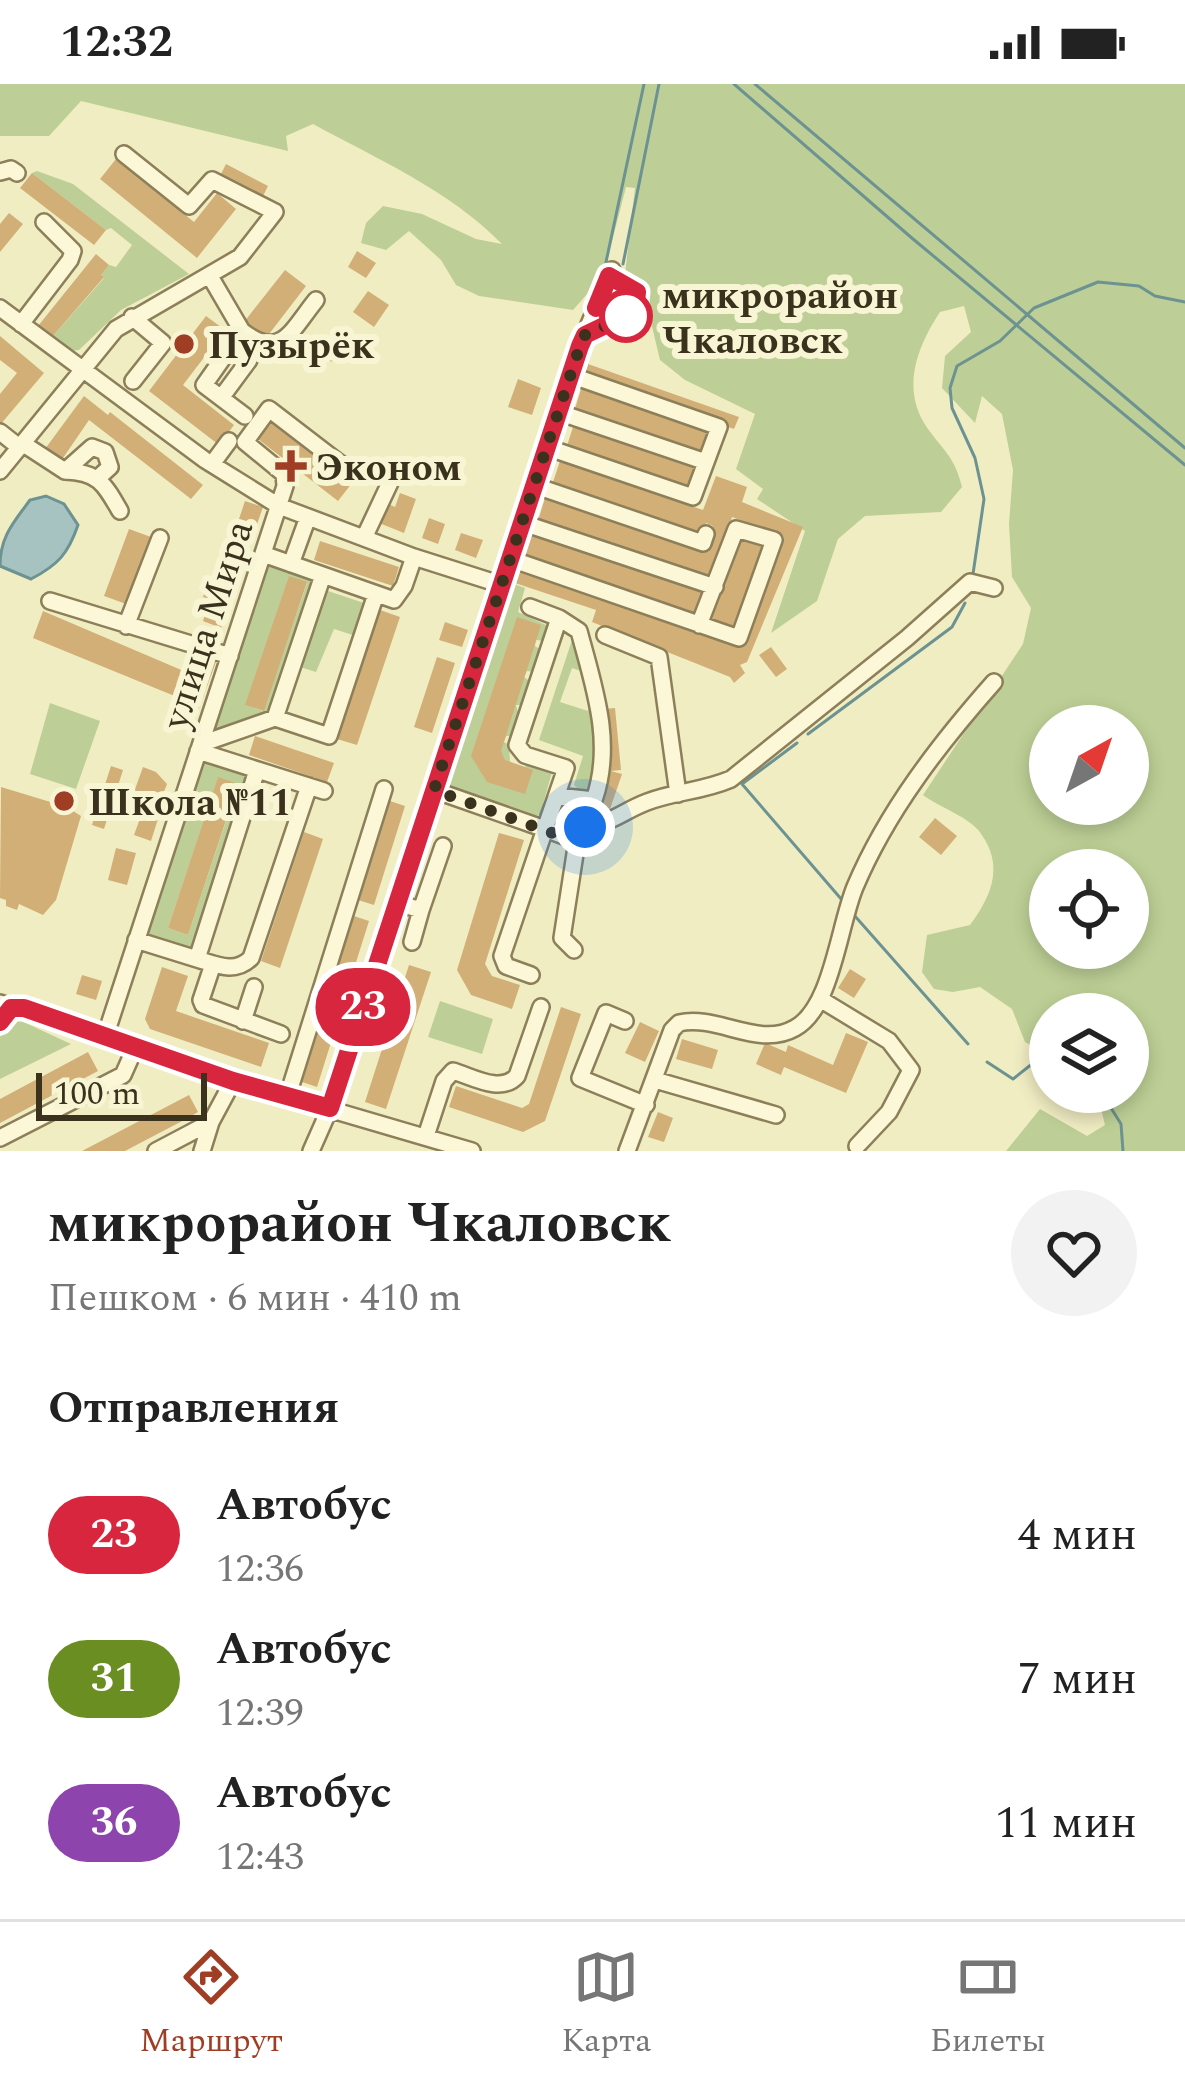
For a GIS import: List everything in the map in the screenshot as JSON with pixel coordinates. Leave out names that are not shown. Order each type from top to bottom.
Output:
[{"type":"street","points":[[0,471],[116,329],[240,257],[275,212],[212,180],[189,206],[124,154]]},
{"type":"street","points":[[21,324],[73,250],[44,222]]},
{"type":"street","points":[[310,1151],[330,1108],[570,374],[585,335],[610,273],[637,292],[635,311],[585,335]]},
{"type":"street","points":[[211,278],[242,331],[261,346],[272,346],[287,336],[316,300]]},
{"type":"street","points":[[0,308],[212,464],[280,506],[499,584]]},
{"type":"street","points":[[132,317],[163,343],[133,381]]},
{"type":"street","points":[[242,331],[204,385],[245,416]]},
{"type":"street","points":[[221,398],[249,360]]},
{"type":"street","points":[[546,447],[693,497],[719,427],[570,374]]},
{"type":"street","points":[[280,506],[284,474],[244,442],[269,409],[351,472]]},
{"type":"street","points":[[558,412],[706,462]]},
{"type":"street","points":[[0,432],[65,471],[99,477],[120,511]]},
{"type":"street","points":[[212,464],[230,441]]},
{"type":"street","points":[[65,471],[92,447],[109,458],[110,467],[99,477]]},
{"type":"street","points":[[364,538],[395,472]]},
{"type":"street","points":[[533,485],[703,543],[706,534]]},
{"type":"street","name":"улица Мира","points":[[105,1037],[280,506]]},
{"type":"street","points":[[291,564],[308,517]]},
{"type":"street","points":[[520,522],[715,587]]},
{"type":"street","points":[[508,558],[699,625],[739,638],[774,539],[736,529],[699,625]]},
{"type":"street","points":[[126,626],[160,538]]},
{"type":"street","points":[[263,554],[394,600],[414,557]]},
{"type":"street","points":[[275,718],[323,575]]},
{"type":"street","points":[[574,950],[562,938],[578,841],[585,827],[617,820],[646,802],[702,792],[730,778],[970,582],[994,587]]},
{"type":"street","points":[[200,748],[275,718],[329,736],[376,594]]},
{"type":"street","points":[[50,601],[230,656]]},
{"type":"street","points":[[530,607],[579,631],[599,702],[605,769],[595,800],[556,796]]},
{"type":"street","points":[[531,975],[506,966],[502,956],[566,768],[525,754],[517,745],[560,618]]},
{"type":"street","points":[[605,635],[659,657],[678,794]]},
{"type":"street","points":[[634,1149],[672,1030],[679,1023],[704,1022],[769,1036],[802,1023],[820,999],[869,856],[939,744],[994,682]]},
{"type":"street","points":[[136,940],[205,962],[243,966],[251,958],[317,789],[200,748]]},
{"type":"street","points":[[256,770],[205,962],[201,1000],[203,1005],[281,1034]]},
{"type":"street","points":[[288,1095],[384,789]]},
{"type":"street","points":[[434,790],[578,841]]},
{"type":"street","points":[[412,942],[443,846]]},
{"type":"street","points":[[397,903],[422,910]]},
{"type":"street","points":[[242,1021],[254,987]]},
{"type":"street","points":[[321,993],[363,1006]]},
{"type":"street","points":[[820,999],[889,1041],[911,1070],[889,1112],[857,1146]]},
{"type":"street","points":[[426,1136],[444,1081],[452,1071],[501,1085],[511,1083],[541,1007]]},
{"type":"street","points":[[4,1011],[24,1008],[233,1081],[472,1151]]},
{"type":"street","points":[[625,1021],[607,1013],[580,1078],[646,1105]]},
{"type":"street","points":[[0,1138],[123,1075],[135,1048]]},
{"type":"street","points":[[655,1080],[776,1115]]},
{"type":"street","points":[[202,1151],[233,1081]]},
{"type":"street","points":[[156,1151],[212,1122]]},
{"type":"green space","points":[[0,84],[1185,84],[1185,1151],[1006,1151],[1037,1113],[1047,1113],[1087,1136],[1105,1125],[1102,1113],[1149,1113],[1149,993],[1029,993],[1029,1044],[1012,1009],[980,987],[953,992],[934,989],[922,972],[927,935],[970,925],[989,891],[993,868],[979,831],[923,795],[1023,644],[1031,608],[1012,577],[1013,470],[1002,414],[982,396],[975,423],[942,388],[945,356],[971,332],[964,306],[940,312],[924,340],[913,384],[920,414],[953,462],[962,487],[941,512],[865,516],[838,539],[817,601],[771,633],[805,531],[757,499],[763,489],[736,469],[755,414],[685,380],[660,360],[643,289],[625,274],[635,188],[626,187],[603,276],[573,310],[479,296],[456,285],[441,260],[409,231],[386,250],[361,243],[366,223],[383,206],[422,214],[476,239],[502,244],[436,192],[313,124],[286,136],[288,151],[81,101],[49,136],[0,136]]},
{"type":"green space","points":[[32,173],[73,184],[189,274],[121,310],[79,350],[70,351],[52,337],[104,278],[101,275],[109,265],[116,267],[132,245]]},
{"type":"green space","points":[[266,565],[315,581],[270,714],[214,735],[211,730]],"holes":[[[289,577],[307,583],[263,711],[246,705]]]},
{"type":"green space","points":[[509,582],[525,588],[518,612],[548,626],[544,641],[536,640],[541,650],[534,672],[527,671],[524,677],[531,682],[523,705],[516,705],[519,716],[513,736],[506,736],[504,742],[509,745],[510,762],[525,767],[527,762],[552,772],[536,816],[443,784]]},
{"type":"green space","points":[[322,589],[367,604],[359,637],[334,629],[316,672],[300,667]]},
{"type":"green space","points":[[574,634],[587,673],[572,668],[560,702],[588,711],[593,697],[602,767],[591,792],[581,792],[574,785],[583,756],[539,740]]},
{"type":"green space","points":[[50,703],[100,721],[76,789],[30,774]]},
{"type":"green space","points":[[207,757],[250,775],[192,953],[143,937],[201,763]],"holes":[[[218,778],[238,785],[188,935],[168,928]]]},
{"type":"green space","points":[[440,1001],[493,1019],[482,1054],[428,1037]]},
{"type":"green space","points":[[15,1018],[71,1044],[0,1079],[0,1037]]},
{"type":"water","points":[[46,496],[64,504],[78,525],[61,558],[31,579],[0,566],[2,547],[30,500]]},
{"type":"building","points":[[116,159],[194,222],[217,193],[236,209],[197,258],[100,179]]},
{"type":"building","points":[[226,164],[268,186],[263,196],[221,174]]},
{"type":"building","points":[[32,173],[106,230],[94,245],[20,188]]},
{"type":"building","points":[[9,213],[23,224],[0,252],[0,224]]},
{"type":"building","points":[[357,251],[376,263],[366,278],[348,267]]},
{"type":"building","points":[[96,254],[109,265],[104,277],[52,337],[38,326]]},
{"type":"building","points":[[285,270],[306,286],[266,338],[244,322]]},
{"type":"building","points":[[368,291],[389,305],[374,327],[353,312]]},
{"type":"building","points":[[206,316],[225,330],[183,385],[234,425],[219,445],[149,391]]},
{"type":"building","points":[[0,336],[44,373],[0,425],[0,394],[17,373],[0,360]]},
{"type":"building","points":[[324,337],[347,339],[344,363],[321,360]]},
{"type":"building","points":[[588,364],[739,417],[734,429],[584,376]]},
{"type":"building","points":[[518,379],[541,388],[532,415],[508,407]]},
{"type":"building","points":[[581,389],[713,433],[705,456],[574,412]]},
{"type":"building","points":[[84,396],[203,485],[191,499],[89,420],[61,461],[45,449]]},
{"type":"building","points":[[273,421],[352,483],[338,501],[258,439]]},
{"type":"building","points":[[573,427],[699,470],[691,493],[566,449]]},
{"type":"building","points":[[560,461],[703,510],[716,476],[747,487],[742,502],[803,527],[747,662],[740,665],[745,673],[734,683],[730,677],[592,622],[596,610],[515,583],[520,570],[740,647],[784,537],[732,517],[712,582],[537,524],[545,498],[704,552],[713,526],[706,523],[702,535],[552,485]]},
{"type":"building","points":[[400,493],[416,499],[404,533],[379,523],[386,503],[395,507]]},
{"type":"building","points":[[245,501],[263,507],[254,533],[236,528]]},
{"type":"building","points":[[429,518],[445,524],[438,544],[422,538]]},
{"type":"building","points":[[129,529],[151,537],[126,604],[104,596]]},
{"type":"building","points":[[461,533],[483,540],[476,558],[455,550]]},
{"type":"building","points":[[743,534],[765,543],[733,631],[710,623]]},
{"type":"building","points":[[530,535],[703,592],[695,617],[522,560]]},
{"type":"building","points":[[320,541],[399,567],[393,586],[314,560]]},
{"type":"building","points":[[289,576],[307,582],[264,711],[245,705]]},
{"type":"building","points":[[208,583],[233,592],[221,628],[203,621],[210,599],[203,597]]},
{"type":"building","points":[[380,610],[400,617],[357,745],[337,739]]},
{"type":"building","points":[[43,611],[186,672],[193,654],[216,662],[198,711],[175,702],[177,697],[33,638]]},
{"type":"building","points":[[517,617],[541,625],[501,751],[505,760],[533,770],[525,794],[487,782],[471,756]]},
{"type":"building","points":[[445,622],[468,630],[462,647],[439,640]]},
{"type":"building","points":[[771,647],[787,669],[776,677],[759,655]]},
{"type":"building","points":[[437,657],[455,663],[432,733],[414,727]]},
{"type":"building","points":[[615,708],[621,770],[611,771],[604,709]]},
{"type":"building","points":[[255,736],[334,763],[327,782],[249,755]]},
{"type":"building","points":[[111,766],[123,770],[104,829],[92,825]]},
{"type":"building","points":[[143,767],[167,784],[156,812],[130,803]]},
{"type":"building","points":[[611,771],[622,774],[610,809],[600,805]]},
{"type":"building","points":[[218,777],[238,784],[188,935],[168,928]]},
{"type":"building","points":[[1,787],[67,807],[81,816],[56,900],[43,915],[19,904],[17,910],[6,906],[0,898]]},
{"type":"building","points":[[390,801],[405,806],[374,905],[358,900]]},
{"type":"building","points":[[142,813],[158,819],[151,841],[134,835]]},
{"type":"building","points":[[935,818],[957,836],[941,855],[919,837]]},
{"type":"building","points":[[304,832],[323,839],[280,968],[261,961]]},
{"type":"building","points":[[499,833],[524,840],[485,964],[492,976],[520,985],[512,1009],[471,995],[457,970]]},
{"type":"building","points":[[116,848],[136,853],[127,885],[108,880]]},
{"type":"building","points":[[354,916],[369,921],[346,994],[331,989]]},
{"type":"building","points":[[409,965],[431,972],[386,1109],[365,1102]]},
{"type":"building","points":[[162,967],[188,976],[176,1011],[269,1043],[261,1067],[150,1029],[145,1019]]},
{"type":"building","points":[[850,969],[866,979],[854,998],[838,988]]},
{"type":"building","points":[[82,975],[102,981],[96,1000],[76,994]]},
{"type":"building","points":[[561,1007],[581,1014],[545,1121],[523,1132],[449,1107],[456,1086],[522,1108],[529,1104]]},
{"type":"building","points":[[325,1009],[340,1014],[317,1087],[302,1082]]},
{"type":"building","points":[[640,1022],[659,1031],[645,1062],[625,1053]]},
{"type":"building","points":[[846,1033],[868,1042],[846,1093],[784,1067],[781,1075],[756,1064],[765,1043],[786,1052],[788,1045],[833,1065]]},
{"type":"building","points":[[682,1039],[718,1050],[712,1069],[676,1059]]},
{"type":"building","points":[[88,1052],[98,1071],[0,1123],[0,1099]]},
{"type":"building","points":[[189,1095],[198,1112],[125,1151],[82,1151]]},
{"type":"building","points":[[658,1112],[673,1118],[664,1142],[648,1137]]},
{"type":"waterway","points":[[606,262],[644,84]]},
{"type":"waterway","points":[[623,264],[659,84]]},
{"type":"waterway","points":[[734,84],[1185,465]]},
{"type":"waterway","points":[[755,84],[1185,448]]},
{"type":"waterway","points":[[973,574],[984,499],[975,458],[952,408],[950,388],[957,366],[1000,341],[1034,308],[1098,282],[1139,286],[1155,296],[1185,302]]},
{"type":"waterway","points":[[808,734],[952,627],[965,603]]},
{"type":"waterway","points":[[797,743],[742,784],[842,900]]},
{"type":"waterway","points":[[854,915],[968,1044]]},
{"type":"waterway","points":[[987,1062],[1013,1079],[1029,1066]]},
{"type":"waterway","points":[[1114,1113],[1121,1124],[1123,1151]]},
{"type":"bus line","name":"23","points":[[0,1022],[11,1008],[24,1008],[233,1081],[330,1108],[580,346],[585,335],[635,311],[637,292],[609,276],[596,308]]},
{"type":"place","name":"микрорайон Чкаловск","points":[[626,316]]},
{"type":"place","name":"Пузырёк","points":[[184,344]]},
{"type":"place","name":"Эконом","points":[[291,466]]},
{"type":"place","name":"Школа №11","points":[[64,801]]},
{"type":"route","points":[[585,827],[578,841],[569,839],[434,790],[580,346],[585,335],[626,316]]}]
